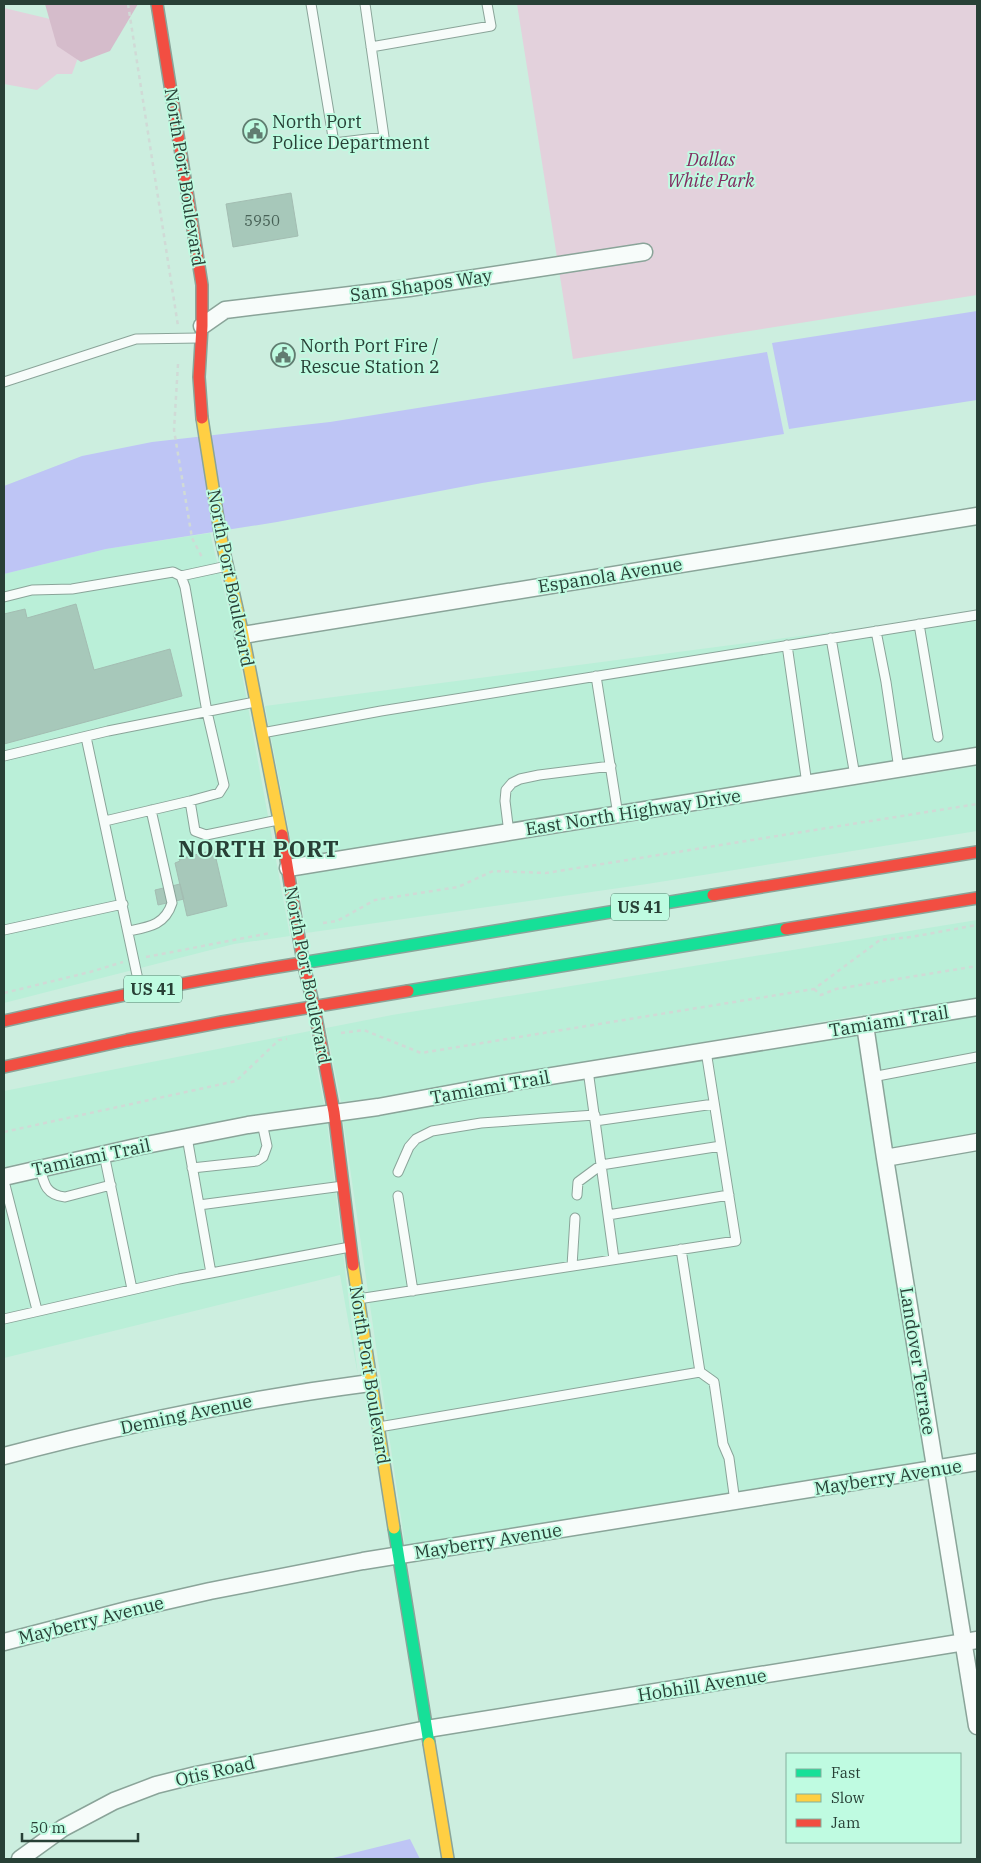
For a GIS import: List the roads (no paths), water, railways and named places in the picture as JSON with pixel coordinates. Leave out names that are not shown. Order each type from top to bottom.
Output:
[{"type":"main road","name":"North Port Boulevard","points":[[157,4],[202,285],[199,377],[202,424],[221,538],[244,635],[288,868],[303,962],[314,1007],[334,1112],[350,1247],[370,1383],[448,1859]]},
{"type":"main road","name":"US 41","points":[[4,1020],[140,991],[303,962],[977,852]]},
{"type":"main road","points":[[4,1067],[136,1038],[314,1007],[977,898]]},
{"type":"street","name":"Sam Shapos Way","points":[[201,332],[225,310],[409,288],[644,252]]},
{"type":"street","name":"Espanola Avenue","points":[[244,635],[977,516]]},
{"type":"street","name":"East North Highway Drive","points":[[288,868],[977,756]]},
{"type":"street","name":"Tamiami Trail","points":[[4,1177],[104,1154],[262,1123],[378,1107],[588,1070],[977,1007]]},
{"type":"street","name":"Landover Terrace","points":[[865,1025],[936,1469],[970,1641],[977,1726]]},
{"type":"street","points":[[885,1158],[977,1142]]},
{"type":"street","name":"Deming Avenue","points":[[4,1456],[149,1421],[217,1407],[291,1393],[370,1383]]},
{"type":"street","name":"Mayberry Avenue","points":[[4,1642],[131,1609],[210,1591],[399,1555],[977,1462]]},
{"type":"street","name":"Hobhill Avenue","points":[[427,1729],[970,1641]]},
{"type":"street","name":"Otis Road","points":[[20,1859],[62,1828],[87,1814],[114,1801],[156,1785],[284,1756],[427,1729]]},
{"type":"lane","points":[[311,4],[334,143],[384,137],[365,4]]},
{"type":"lane","points":[[371,46],[491,26],[487,4]]},
{"type":"lane","points":[[4,382],[136,339],[180,338],[201,332]]},
{"type":"lane","points":[[4,597],[32,590],[72,589],[173,572],[181,576],[227,566]]},
{"type":"lane","points":[[105,821],[219,793],[224,785],[207,712],[185,587],[181,576]]},
{"type":"lane","points":[[262,733],[381,711],[977,615]]},
{"type":"lane","points":[[919,624],[938,737]]},
{"type":"lane","points":[[876,631],[899,769]]},
{"type":"lane","points":[[831,638],[855,776]]},
{"type":"lane","points":[[787,645],[807,784]]},
{"type":"lane","points":[[596,676],[618,814]]},
{"type":"lane","points":[[4,756],[86,736],[256,702]]},
{"type":"lane","points":[[86,736],[129,931],[140,991]]},
{"type":"lane","points":[[509,833],[505,801],[506,790],[512,782],[539,775],[611,766]]},
{"type":"lane","points":[[190,801],[195,831],[206,835],[278,820]]},
{"type":"lane","points":[[129,931],[158,924],[167,915],[172,903],[151,810]]},
{"type":"lane","points":[[4,930],[123,904]]},
{"type":"lane","points":[[358,1299],[736,1241],[706,1051]]},
{"type":"lane","points":[[872,1077],[977,1057]]},
{"type":"lane","points":[[588,1070],[614,1260]]},
{"type":"lane","points":[[398,1172],[409,1147],[416,1139],[432,1131],[481,1123],[595,1118],[714,1104]]},
{"type":"lane","points":[[192,1168],[258,1161],[264,1157],[267,1146],[262,1123]]},
{"type":"lane","points":[[187,1137],[211,1273]]},
{"type":"lane","points":[[577,1195],[578,1182],[601,1165],[721,1146]]},
{"type":"lane","points":[[104,1154],[132,1289]]},
{"type":"lane","points":[[40,1168],[47,1190],[51,1194],[58,1196],[65,1197],[111,1185]]},
{"type":"lane","points":[[4,1181],[37,1310]]},
{"type":"lane","points":[[199,1205],[343,1186]]},
{"type":"lane","points":[[608,1215],[729,1195]]},
{"type":"lane","points":[[398,1196],[413,1291]]},
{"type":"lane","points":[[572,1266],[575,1218]]},
{"type":"lane","points":[[4,1319],[132,1289],[350,1247]]},
{"type":"lane","points":[[681,1249],[700,1372]]},
{"type":"lane","points":[[378,1427],[700,1372],[714,1382],[723,1444],[729,1458],[735,1502]]},
{"type":"water","points":[[977,311],[977,400],[789,429],[772,343]]},
{"type":"water","points":[[767,352],[784,434],[482,483],[277,522],[106,549],[4,574],[4,486],[82,456],[152,442],[330,422]]},
{"type":"water","points":[[410,1839],[420,1859],[329,1859]]},
{"type":"place","name":"North Port Police Department","points":[[255,131]]},
{"type":"place","name":"North Port Fire / Rescue Station 2","points":[[283,355]]},
{"type":"district","name":"NORTH PORT","points":[[259,848]]},
{"type":"park label","name":"Dallas White Park","points":[[711,169]]}]
